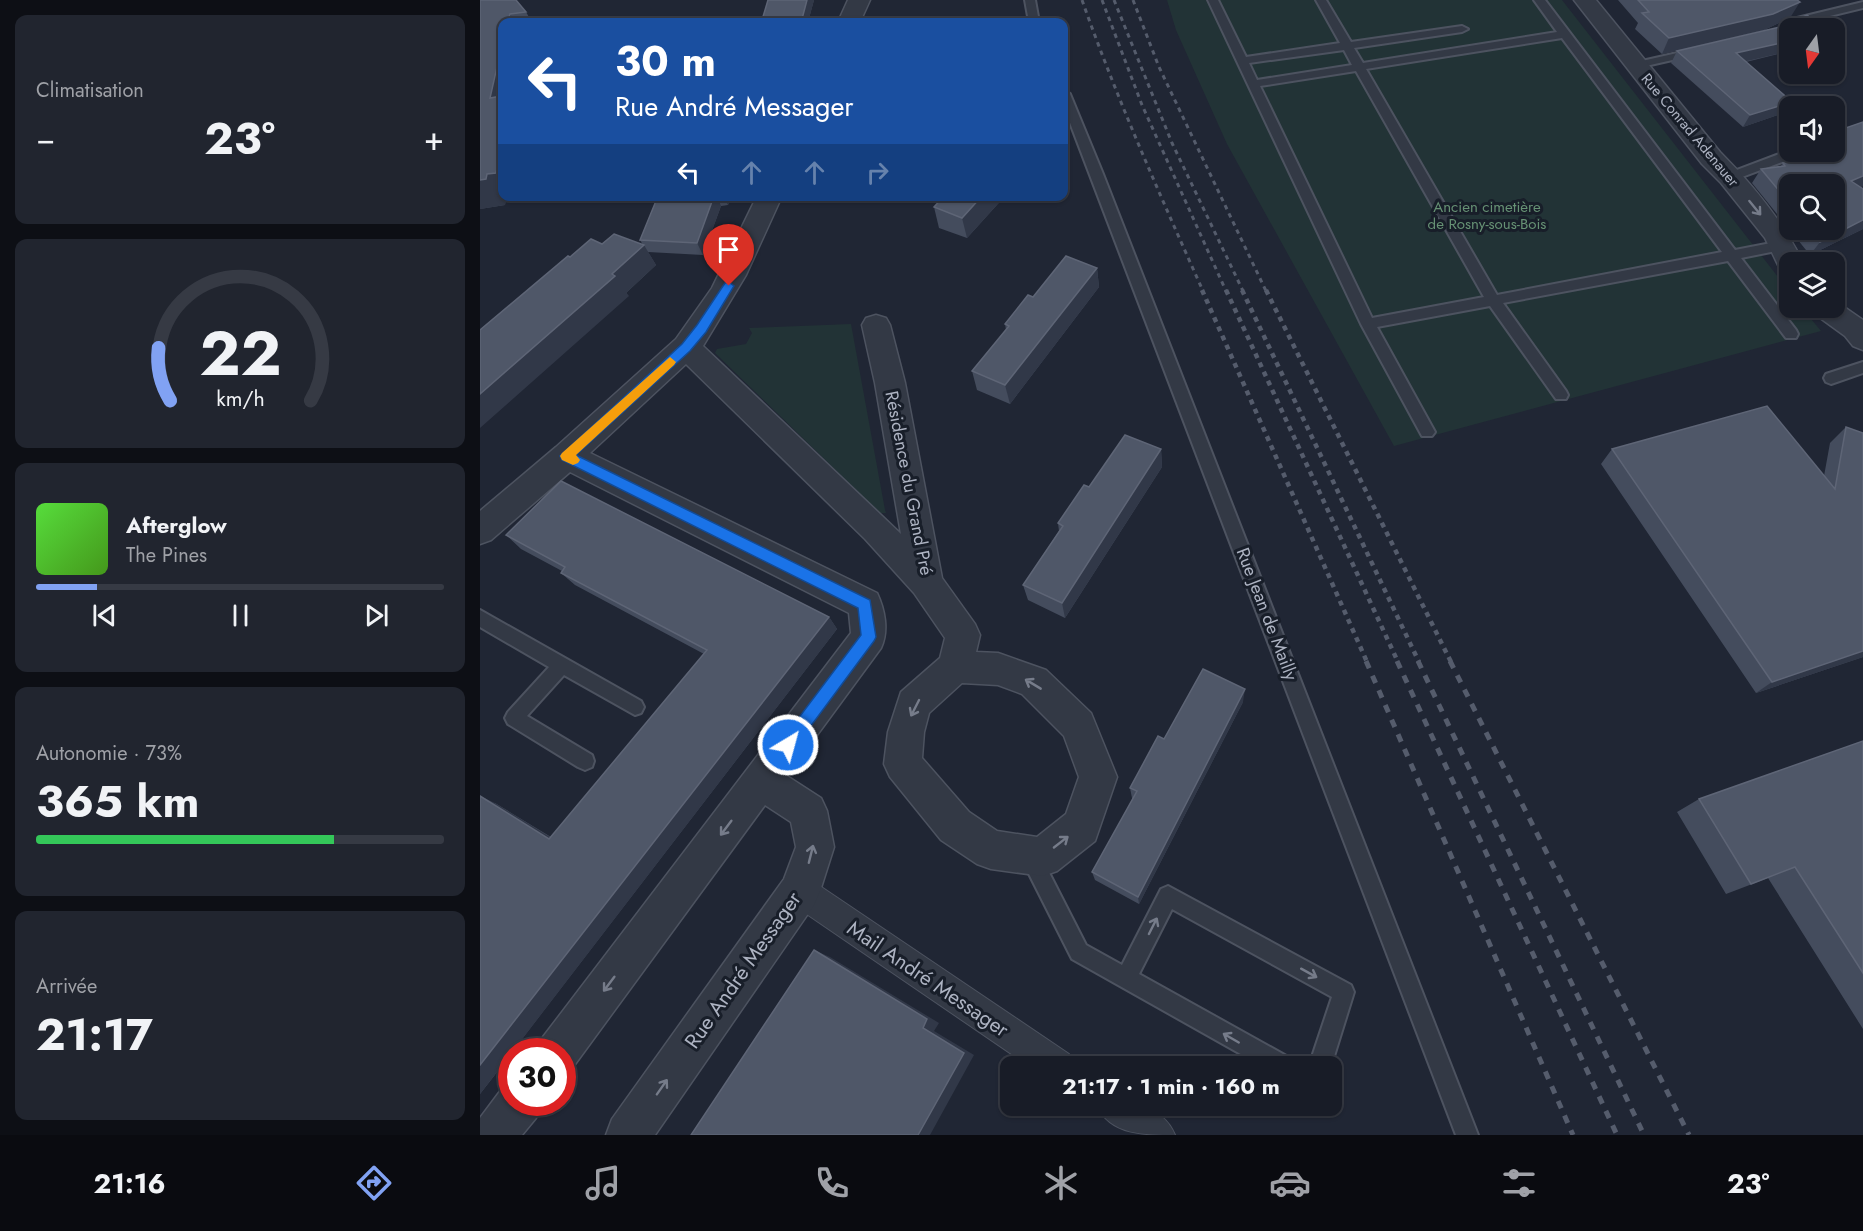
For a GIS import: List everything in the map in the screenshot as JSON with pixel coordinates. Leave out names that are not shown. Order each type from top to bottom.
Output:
[{"type":"street","points":[[851,18],[859,0]]},
{"type":"street","name":"Rue Conrad Adenauer","points":[[1585,0],[1711,158],[1730,177],[1776,234],[1784,252]]},
{"type":"street","points":[[480,530],[567,456],[686,347],[702,328],[729,286],[768,201]]},
{"type":"street","points":[[1840,318],[1855,329],[1863,339]]},
{"type":"street","name":"Résidence du Grand Pré","points":[[876,325],[890,383],[926,583],[963,635],[955,667]]},
{"type":"street","points":[[686,347],[876,529],[926,583]]},
{"type":"street","points":[[567,456],[865,604],[869,637],[568,1038]]},
{"type":"street","points":[[955,667],[998,669],[1034,682],[1078,725],[1098,777],[1081,827],[1043,857],[991,850],[955,826],[903,764],[906,732],[914,704],[955,667]]},
{"type":"street","name":"Rue André Messager","points":[[628,1135],[800,891],[814,848],[808,811],[761,781]]},
{"type":"street","name":"Mail André Messager","points":[[800,891],[1042,1056]]},
{"type":"street","points":[[495,1135],[509,1116]]},
{"type":"street","points":[[1129,1116],[1158,1135]]},
{"type":"lane","points":[[1030,0],[1033,18]]},
{"type":"lane","points":[[1212,0],[1368,324],[1427,432]]},
{"type":"lane","points":[[1321,0],[1493,300],[1561,395]]},
{"type":"lane","points":[[1539,0],[1791,334]]},
{"type":"lane","points":[[1809,18],[1863,5]]},
{"type":"lane","points":[[1242,62],[1462,29]]},
{"type":"lane","points":[[1253,84],[1565,34]]},
{"type":"lane","points":[[1636,65],[1703,50]]},
{"type":"lane","name":"Rue Jean de Mailly","points":[[1068,104],[1467,1135]]},
{"type":"lane","points":[[1730,177],[1779,159]]},
{"type":"lane","points":[[1368,324],[1731,255],[1779,255]]},
{"type":"lane","points":[[1832,378],[1863,367]]},
{"type":"lane","points":[[480,618],[635,706]]},
{"type":"lane","points":[[562,665],[514,718],[585,761]]},
{"type":"lane","points":[[1030,855],[1080,952],[1264,1056]]},
{"type":"lane","points":[[1126,978],[1168,896],[1344,992],[1323,1056]]},
{"type":"green space","name":"Ancien cimetière de Rosny-sous-Bois","points":[[1167,0],[1562,0],[1779,278],[1779,318],[1810,318],[1821,331],[1394,446],[1227,144],[1176,30]]},
{"type":"green space","points":[[851,324],[886,513],[880,513],[715,353],[717,349],[746,344],[752,333],[749,328]]},
{"type":"building","points":[[480,0],[516,0],[526,12],[510,14],[509,18],[498,18],[498,63],[490,98],[498,97],[498,164],[496,173],[487,174],[486,179],[480,180]]},
{"type":"building","points":[[768,0],[807,0],[802,18],[763,18]]},
{"type":"building","points":[[1638,0],[1797,0],[1800,2],[1773,14],[1669,38],[1642,13],[1649,12]]},
{"type":"building","points":[[1779,27],[1779,43],[1736,53],[1785,96],[1779,96],[1779,106],[1750,115],[1677,51]]},
{"type":"building","points":[[1863,122],[1863,176],[1851,181],[1863,189],[1863,220],[1845,229],[1845,174],[1779,174],[1779,191],[1761,169],[1785,166],[1783,163],[1790,162],[1845,162],[1845,128]]},
{"type":"building","points":[[656,201],[712,201],[697,243],[640,240]]},
{"type":"building","points":[[939,201],[977,201],[962,218],[934,207]]},
{"type":"building","points":[[614,234],[644,245],[612,274],[615,276],[480,394],[480,330],[591,239],[602,244]]},
{"type":"building","points":[[1066,256],[1097,268],[1005,385],[972,371],[1009,326],[1005,324],[1028,295],[1033,297]]},
{"type":"building","points":[[1767,406],[1835,489],[1846,427],[1863,433],[1863,651],[1772,682],[1612,449]]},
{"type":"building","points":[[1125,435],[1161,449],[1062,603],[1023,585],[1063,526],[1058,523],[1084,485],[1089,487]]},
{"type":"building","points":[[561,481],[829,617],[501,1038],[498,1038],[498,1042],[480,1065],[480,796],[549,839],[707,650],[561,573],[565,567],[506,535]]},
{"type":"building","points":[[1203,669],[1245,689],[1138,897],[1092,872],[1137,791],[1130,788],[1158,736],[1164,739]]},
{"type":"building","points":[[1863,741],[1863,973],[1795,867],[1751,884],[1699,799]]},
{"type":"building","points":[[814,950],[927,1019],[923,1028],[964,1053],[918,1135],[691,1135]]},
{"type":"railway","points":[[1082,0],[1124,110],[1203,291]]},
{"type":"railway","points":[[1102,0],[1142,105],[1226,291]]},
{"type":"railway","points":[[1114,0],[1172,143],[1243,291]]},
{"type":"railway","points":[[1133,0],[1159,67],[1266,291]]},
{"type":"railway","points":[[1202,290],[1367,662]]},
{"type":"railway","points":[[1226,290],[1398,662]]},
{"type":"railway","points":[[1242,290],[1419,662]]},
{"type":"railway","points":[[1266,290],[1451,662]]},
{"type":"railway","points":[[1366,661],[1573,1135]]},
{"type":"railway","points":[[1397,661],[1617,1135]]},
{"type":"railway","points":[[1418,661],[1644,1135]]},
{"type":"railway","points":[[1450,661],[1689,1135]]},
{"type":"slow traffic","points":[[573,460],[567,456],[670,362]]},
{"type":"route","points":[[729,286],[702,328],[686,347],[567,456],[865,604],[869,637],[788,745]]}]
